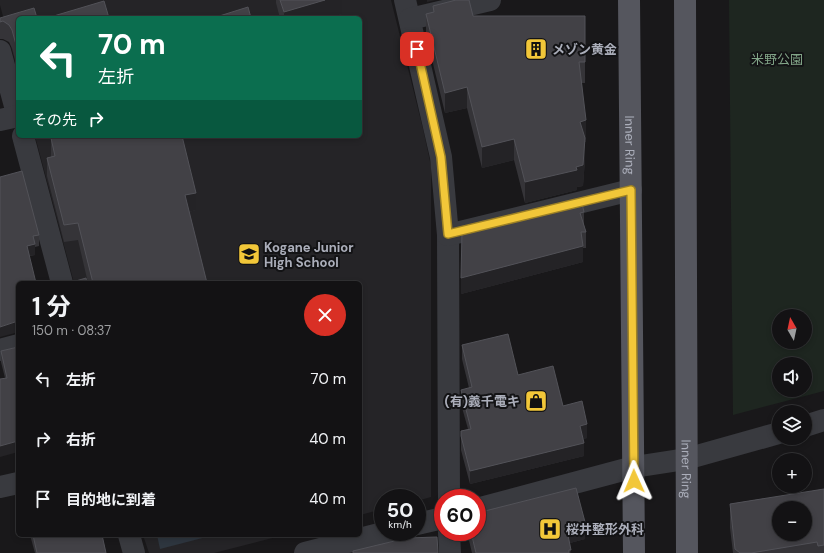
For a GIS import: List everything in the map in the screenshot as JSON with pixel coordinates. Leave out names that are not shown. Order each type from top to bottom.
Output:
[{"type":"main road","name":"Inner Ring","points":[[629,0],[634,553]]},
{"type":"main road","name":"Inner Ring","points":[[685,0],[687,553]]},
{"type":"street","points":[[449,489],[448,234],[441,157],[407,9],[490,0]]},
{"type":"street","points":[[0,51],[16,110]]},
{"type":"street","points":[[0,120],[16,117]]},
{"type":"street","points":[[24,138],[61,281]]},
{"type":"street","points":[[448,234],[631,190]]},
{"type":"street","points":[[0,350],[16,346]]},
{"type":"street","points":[[812,424],[824,420]]},
{"type":"street","points":[[486,507],[634,467],[686,459],[772,435]]},
{"type":"street","points":[[0,487],[16,483]]},
{"type":"street","points":[[304,553],[331,550],[374,536]]},
{"type":"street","points":[[130,537],[134,553]]},
{"type":"street","points":[[449,541],[450,553]]},
{"type":"shaded area","name":"Kogane Junior High School","points":[[0,0],[391,0],[431,166],[431,497],[426,498],[426,489],[374,489],[374,511],[362,514],[362,281],[73,281],[36,138],[362,138],[362,16],[16,16],[16,65]]},
{"type":"shaded area","points":[[144,537],[276,537],[214,553],[149,553]]},
{"type":"shaded area","points":[[157,537],[206,537],[160,549]]},
{"type":"green space","name":"米野公園","points":[[729,0],[824,0],[824,391],[812,394],[812,357],[772,357],[772,397],[801,397],[733,415]]},
{"type":"building","points":[[280,0],[325,0],[284,12]]},
{"type":"building","points":[[456,0],[469,0],[473,16],[585,16],[585,62],[579,62],[586,120],[580,122],[585,138],[583,165],[576,167],[577,170],[525,182],[514,139],[482,147],[467,87],[445,93],[426,14],[434,12],[433,6]]},
{"type":"building","points":[[104,1],[108,16],[54,16]]},
{"type":"building","points":[[248,7],[250,16],[219,16]]},
{"type":"building","points":[[34,8],[36,16],[16,16],[16,45],[12,30],[9,25],[3,21],[0,22],[0,18]]},
{"type":"building","points":[[51,138],[182,138],[196,193],[185,195],[206,281],[92,281],[78,223],[64,225],[47,158],[55,156]]},
{"type":"building","points":[[22,171],[39,235],[33,236],[35,244],[27,246],[36,281],[16,281],[16,322],[0,327],[0,177]]},
{"type":"building","points":[[581,199],[584,212],[580,213],[586,232],[581,232],[583,246],[461,278],[462,232],[532,214],[531,212]]},
{"type":"building","points":[[86,278],[87,281],[76,281]]},
{"type":"building","points":[[508,334],[518,375],[553,366],[563,406],[582,401],[587,424],[580,426],[584,443],[470,471],[461,431],[471,429],[461,390],[472,387],[462,345]]},
{"type":"building","points":[[16,347],[16,442],[0,446],[0,379],[7,378],[1,351]]},
{"type":"building","points":[[576,488],[585,522],[566,526],[571,550],[569,550],[569,553],[476,553],[473,541],[486,541],[486,511]]},
{"type":"building","points":[[824,489],[824,545],[818,546],[817,542],[751,553],[740,553],[735,549],[730,504],[799,493],[812,493],[812,491]]},
{"type":"building","points":[[33,537],[102,537],[106,553],[37,553]]},
{"type":"building","points":[[426,537],[434,537],[434,541],[437,541],[438,553],[353,553],[353,551],[395,541],[426,541]]},
{"type":"place","name":"メゾン黄金","points":[[536,49]]},
{"type":"place","name":"Kogane Junior High School","points":[[249,254]]},
{"type":"place","name":"(有)義千電キ","points":[[536,401]]},
{"type":"place","name":"桜井整形外科","points":[[550,529]]},
{"type":"route","points":[[417,49],[441,157],[448,234],[631,190],[634,481]]}]
